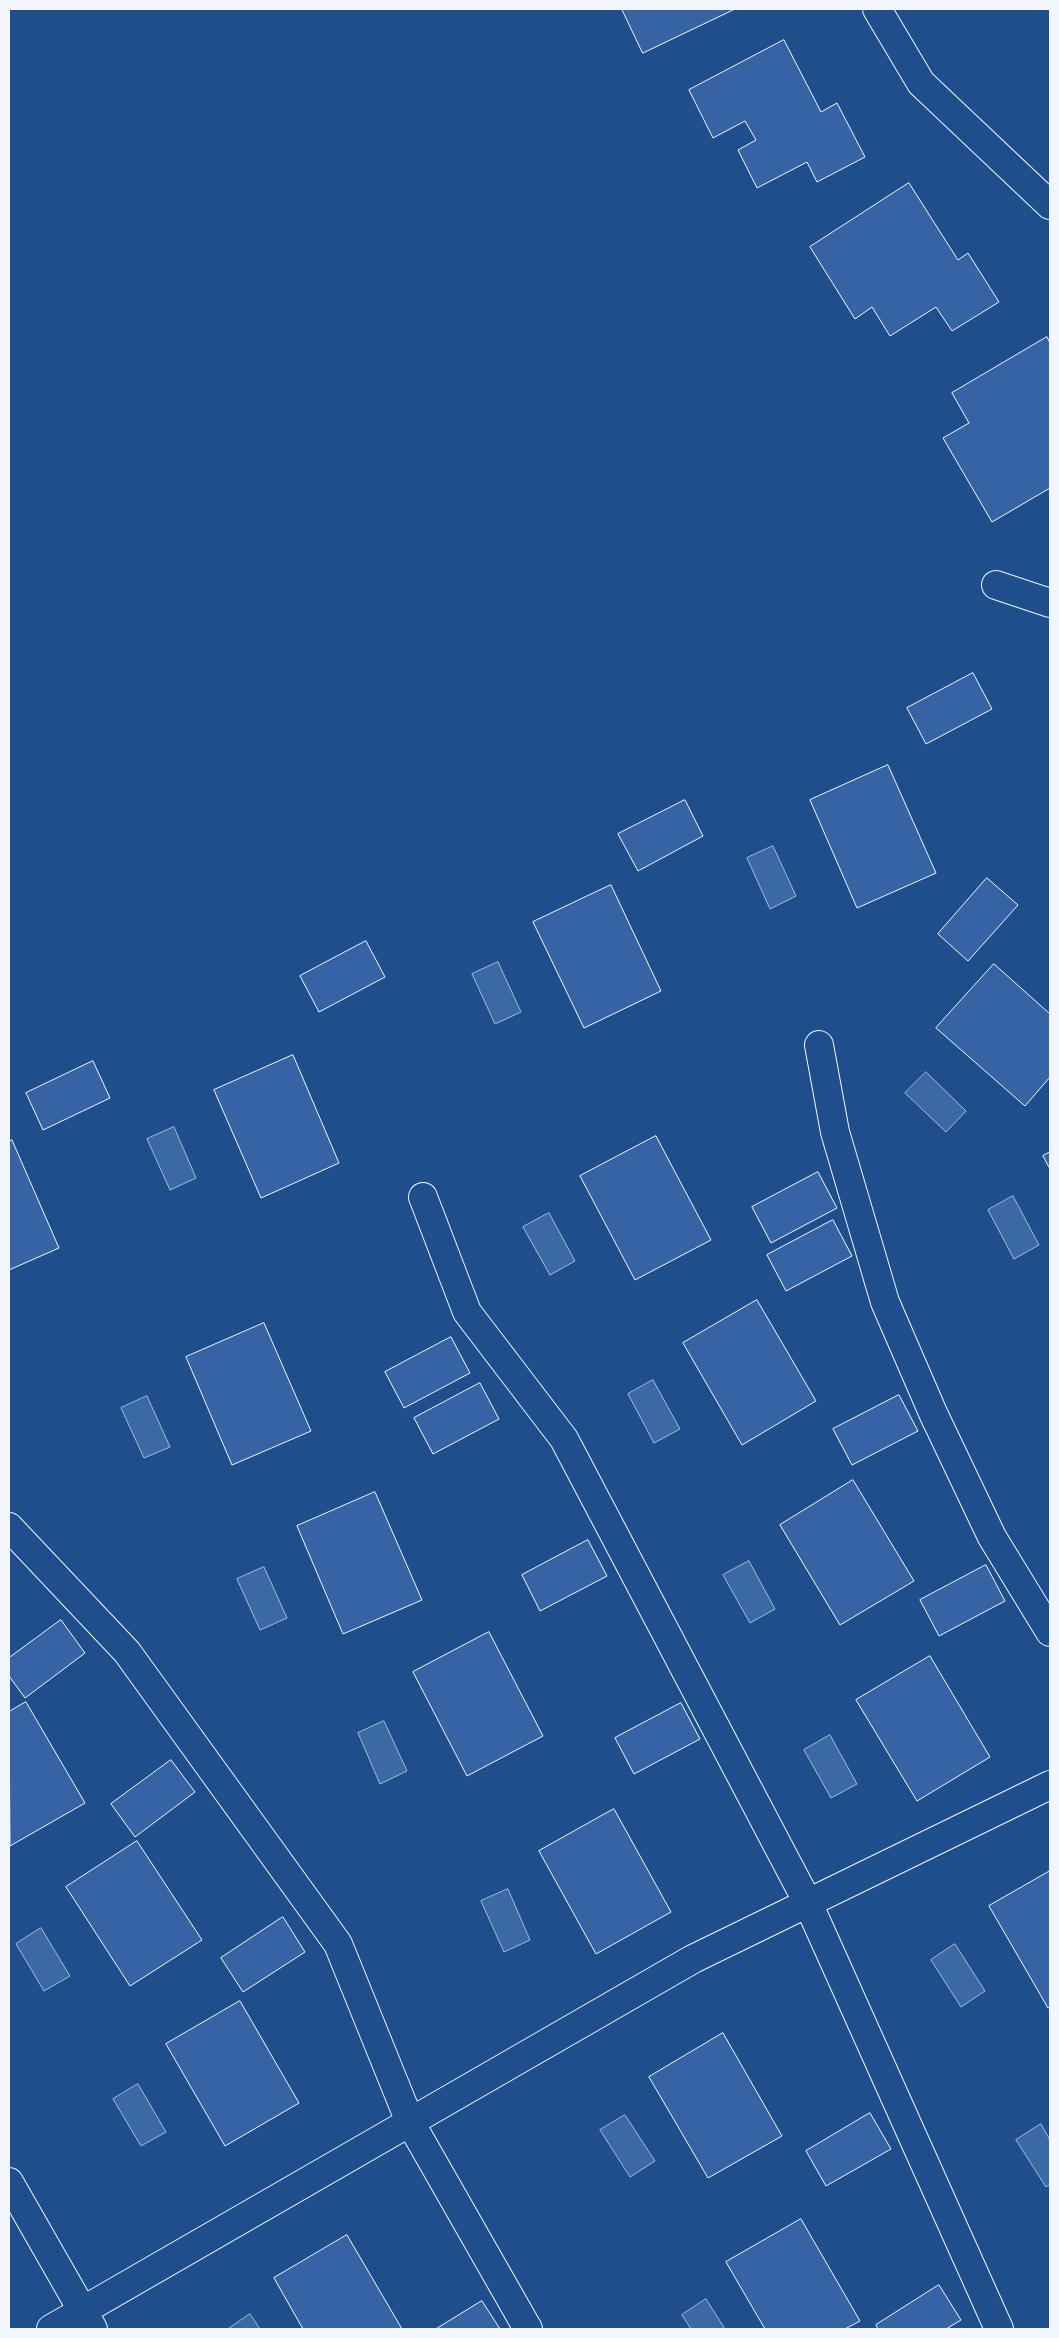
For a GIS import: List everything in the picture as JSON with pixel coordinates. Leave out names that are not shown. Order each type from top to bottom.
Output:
[{"type":"street","points":[[877,9],[922,83],[1050,205]]},
{"type":"street","points":[[996,585],[1050,603]]},
{"type":"street","points":[[819,1045],[835,1132],[885,1302],[933,1413],[992,1537],[1050,1632]]},
{"type":"street","points":[[423,1197],[466,1312],[564,1439],[808,1903],[999,2329]]},
{"type":"street","points":[[9,1528],[127,1652],[338,1944],[410,2122],[528,2329]]},
{"type":"street","points":[[50,2329],[88,2320],[410,2122],[693,1959],[1050,1786]]},
{"type":"street","points":[[9,2182],[88,2320]]},
{"type":"water","points":[[773,846],[796,896],[770,909],[747,858]]},
{"type":"water","points":[[498,962],[521,1012],[495,1024],[472,974]]},
{"type":"water","points":[[926,1072],[966,1111],[946,1132],[905,1093]]},
{"type":"water","points":[[174,1127],[196,1178],[170,1190],[147,1139]]},
{"type":"water","points":[[1013,1196],[1039,1245],[1014,1259],[988,1210]]},
{"type":"water","points":[[549,1213],[575,1261],[550,1275],[523,1227]]},
{"type":"water","points":[[653,1380],[680,1429],[654,1443],[628,1394]]},
{"type":"water","points":[[147,1396],[170,1447],[144,1458],[121,1408]]},
{"type":"water","points":[[749,1561],[775,1609],[750,1623],[723,1575]]},
{"type":"water","points":[[264,1567],[287,1618],[260,1630],[237,1579]]},
{"type":"water","points":[[384,1721],[407,1771],[380,1784],[358,1733]]},
{"type":"water","points":[[830,1735],[857,1784],[831,1798],[804,1750]]},
{"type":"water","points":[[508,1889],[530,1940],[504,1952],[481,1901]]},
{"type":"water","points":[[41,1928],[70,1976],[44,1991],[16,1944]]},
{"type":"water","points":[[955,1944],[985,1991],[961,2007],[931,1960]]},
{"type":"water","points":[[138,2084],[166,2132],[141,2146],[113,2099]]},
{"type":"water","points":[[625,2115],[655,2161],[630,2177],[600,2130]]},
{"type":"water","points":[[1041,2124],[1050,2140],[1050,2184],[1046,2187],[1016,2140]]},
{"type":"water","points":[[706,2299],[725,2329],[691,2329],[682,2315]]},
{"type":"water","points":[[250,2314],[260,2329],[228,2329]]},
{"type":"building","points":[[622,9],[735,9],[643,53]]},
{"type":"building","points":[[784,40],[821,112],[837,103],[865,157],[817,182],[807,162],[757,188],[738,150],[756,140],[745,121],[713,138],[689,90]]},
{"type":"building","points":[[909,183],[958,260],[968,253],[999,302],[952,331],[936,307],[890,336],[872,307],[855,319],[810,247]]},
{"type":"building","points":[[1047,337],[1050,343],[1050,488],[992,522],[943,438],[969,423],[952,393]]},
{"type":"building","points":[[973,673],[992,709],[926,744],[907,708]]},
{"type":"building","points":[[888,765],[936,873],[857,908],[810,800]]},
{"type":"building","points":[[685,800],[703,836],[638,871],[618,834]]},
{"type":"building","points":[[987,878],[1018,905],[968,961],[938,934]]},
{"type":"building","points":[[611,885],[661,991],[584,1028],[533,922]]},
{"type":"building","points":[[366,941],[385,977],[319,1012],[300,976]]},
{"type":"building","points":[[994,964],[1050,1014],[1050,1077],[1025,1106],[936,1028]]},
{"type":"building","points":[[293,1055],[339,1163],[261,1198],[214,1090]]},
{"type":"building","points":[[93,1061],[110,1098],[43,1130],[26,1093]]},
{"type":"building","points":[[656,1136],[711,1240],[635,1280],[580,1176]]},
{"type":"building","points":[[12,1140],[59,1248],[9,1270],[9,1142]]},
{"type":"building","points":[[1050,1152],[1050,1169],[1043,1156]]},
{"type":"building","points":[[818,1172],[837,1208],[771,1243],[752,1207]]},
{"type":"building","points":[[833,1220],[852,1256],[786,1291],[767,1255]]},
{"type":"building","points":[[757,1300],[816,1401],[742,1445],[683,1343]]},
{"type":"building","points":[[264,1323],[311,1431],[232,1465],[186,1357]]},
{"type":"building","points":[[451,1337],[470,1373],[404,1408],[385,1372]]},
{"type":"building","points":[[480,1383],[499,1419],[433,1454],[414,1418]]},
{"type":"building","points":[[899,1395],[918,1431],[852,1465],[833,1429]]},
{"type":"building","points":[[853,1480],[914,1581],[840,1625],[780,1525]]},
{"type":"building","points":[[375,1492],[422,1600],[343,1634],[297,1526]]},
{"type":"building","points":[[588,1540],[607,1576],[540,1611],[522,1575]]},
{"type":"building","points":[[986,1565],[1005,1601],[939,1636],[920,1600]]},
{"type":"building","points":[[61,1620],[85,1653],[25,1698],[9,1676],[9,1658]]},
{"type":"building","points":[[489,1632],[543,1736],[467,1776],[413,1672]]},
{"type":"building","points":[[930,1656],[990,1757],[917,1801],[856,1700]]},
{"type":"building","points":[[26,1702],[85,1803],[10,1846],[9,1712]]},
{"type":"building","points":[[681,1703],[700,1739],[634,1774],[615,1738]]},
{"type":"building","points":[[171,1760],[195,1792],[135,1837],[111,1804]]},
{"type":"building","points":[[614,1809],[671,1912],[596,1954],[539,1851]]},
{"type":"building","points":[[137,1841],[202,1940],[130,1986],[66,1887]]},
{"type":"building","points":[[1050,1871],[1050,2007],[1048,2008],[989,1906]]},
{"type":"building","points":[[283,1917],[305,1952],[243,1992],[221,1958]]},
{"type":"building","points":[[240,2001],[299,2103],[225,2146],[166,2044]]},
{"type":"building","points":[[723,2033],[782,2136],[708,2178],[649,2077]]},
{"type":"building","points":[[870,2113],[891,2149],[826,2186],[806,2151]]},
{"type":"building","points":[[801,2219],[860,2321],[845,2329],[765,2329],[726,2262]]},
{"type":"building","points":[[347,2235],[402,2329],[303,2329],[274,2278]]},
{"type":"building","points":[[939,2285],[961,2320],[946,2329],[878,2329],[876,2325]]},
{"type":"building","points":[[482,2301],[500,2329],[436,2329]]}]
